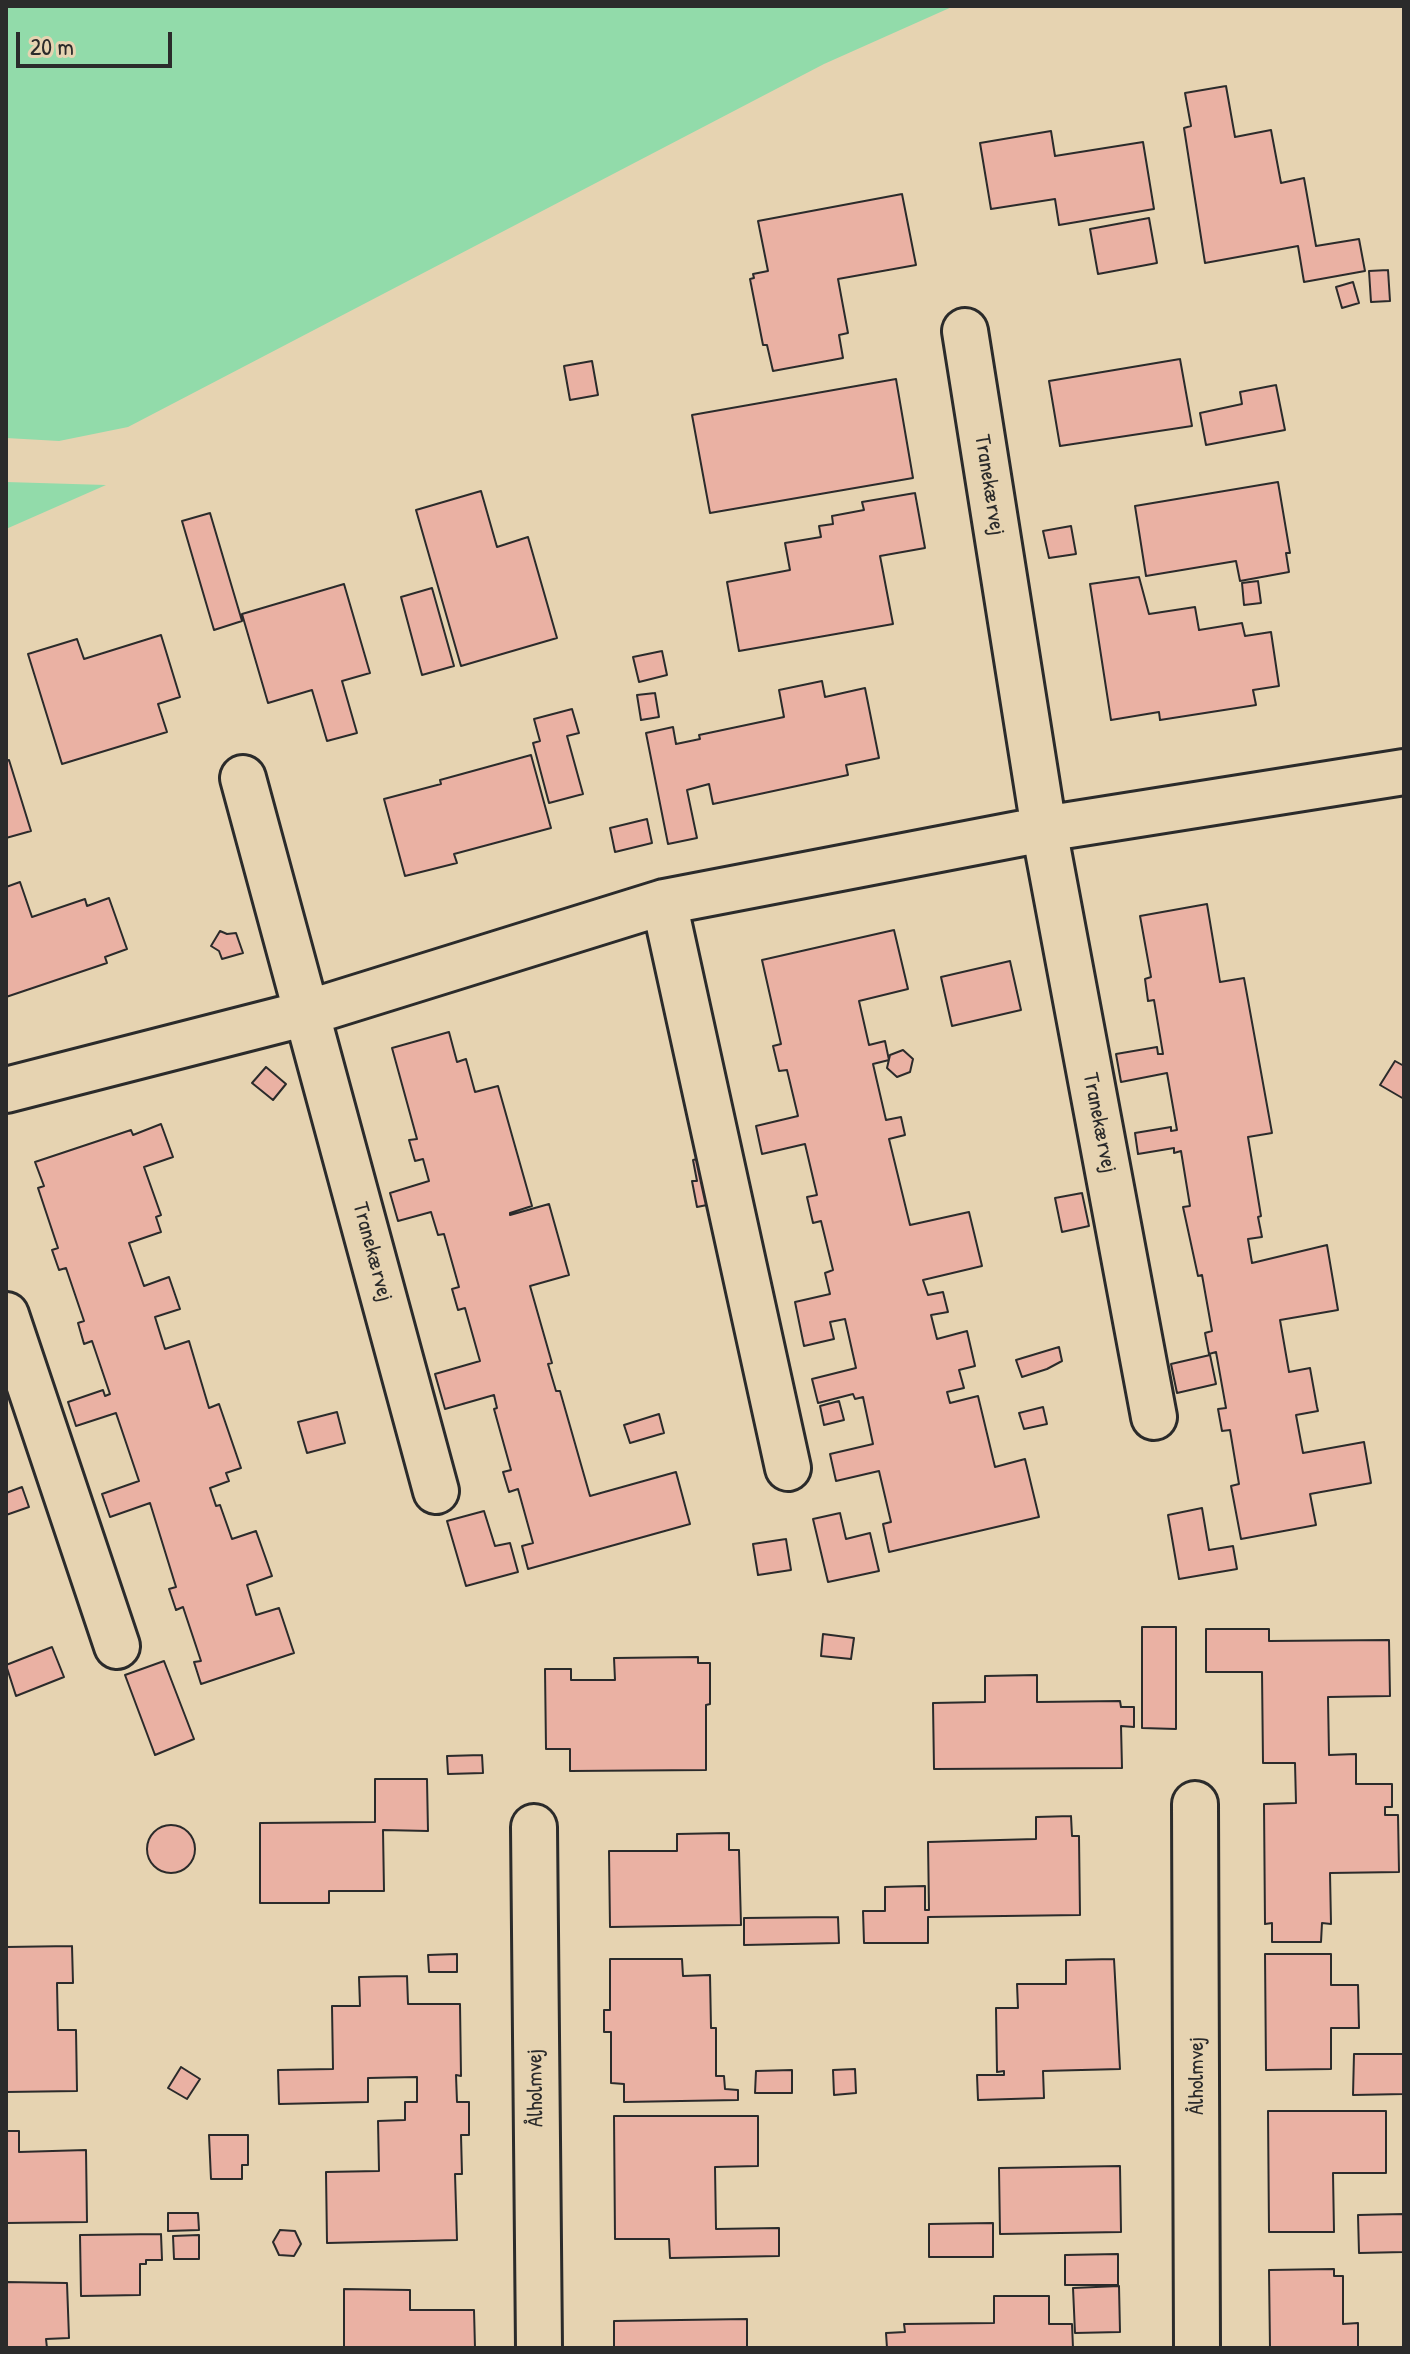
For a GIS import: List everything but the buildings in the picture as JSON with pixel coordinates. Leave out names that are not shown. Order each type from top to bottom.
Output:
[{"type":"street","name":"Tranekærvej","points":[[965,331],[1044,829],[1154,1417]]},
{"type":"street","points":[[6,1090],[307,1013],[664,902],[1044,829],[1404,772]]},
{"type":"street","name":"Tranekærvej","points":[[243,778],[436,1491]]},
{"type":"street","points":[[664,902],[788,1468]]},
{"type":"street","points":[[6,1315],[117,1646]]},
{"type":"street","name":"Ålholmvej","points":[[1195,1804],[1197,2348]]},
{"type":"street","name":"Ålholmvej","points":[[534,1827],[539,2348]]},
{"type":"green space","points":[[6,6],[954,6],[824,64],[128,427],[59,441],[6,438]]},
{"type":"green space","points":[[6,482],[106,485],[6,529]]}]
